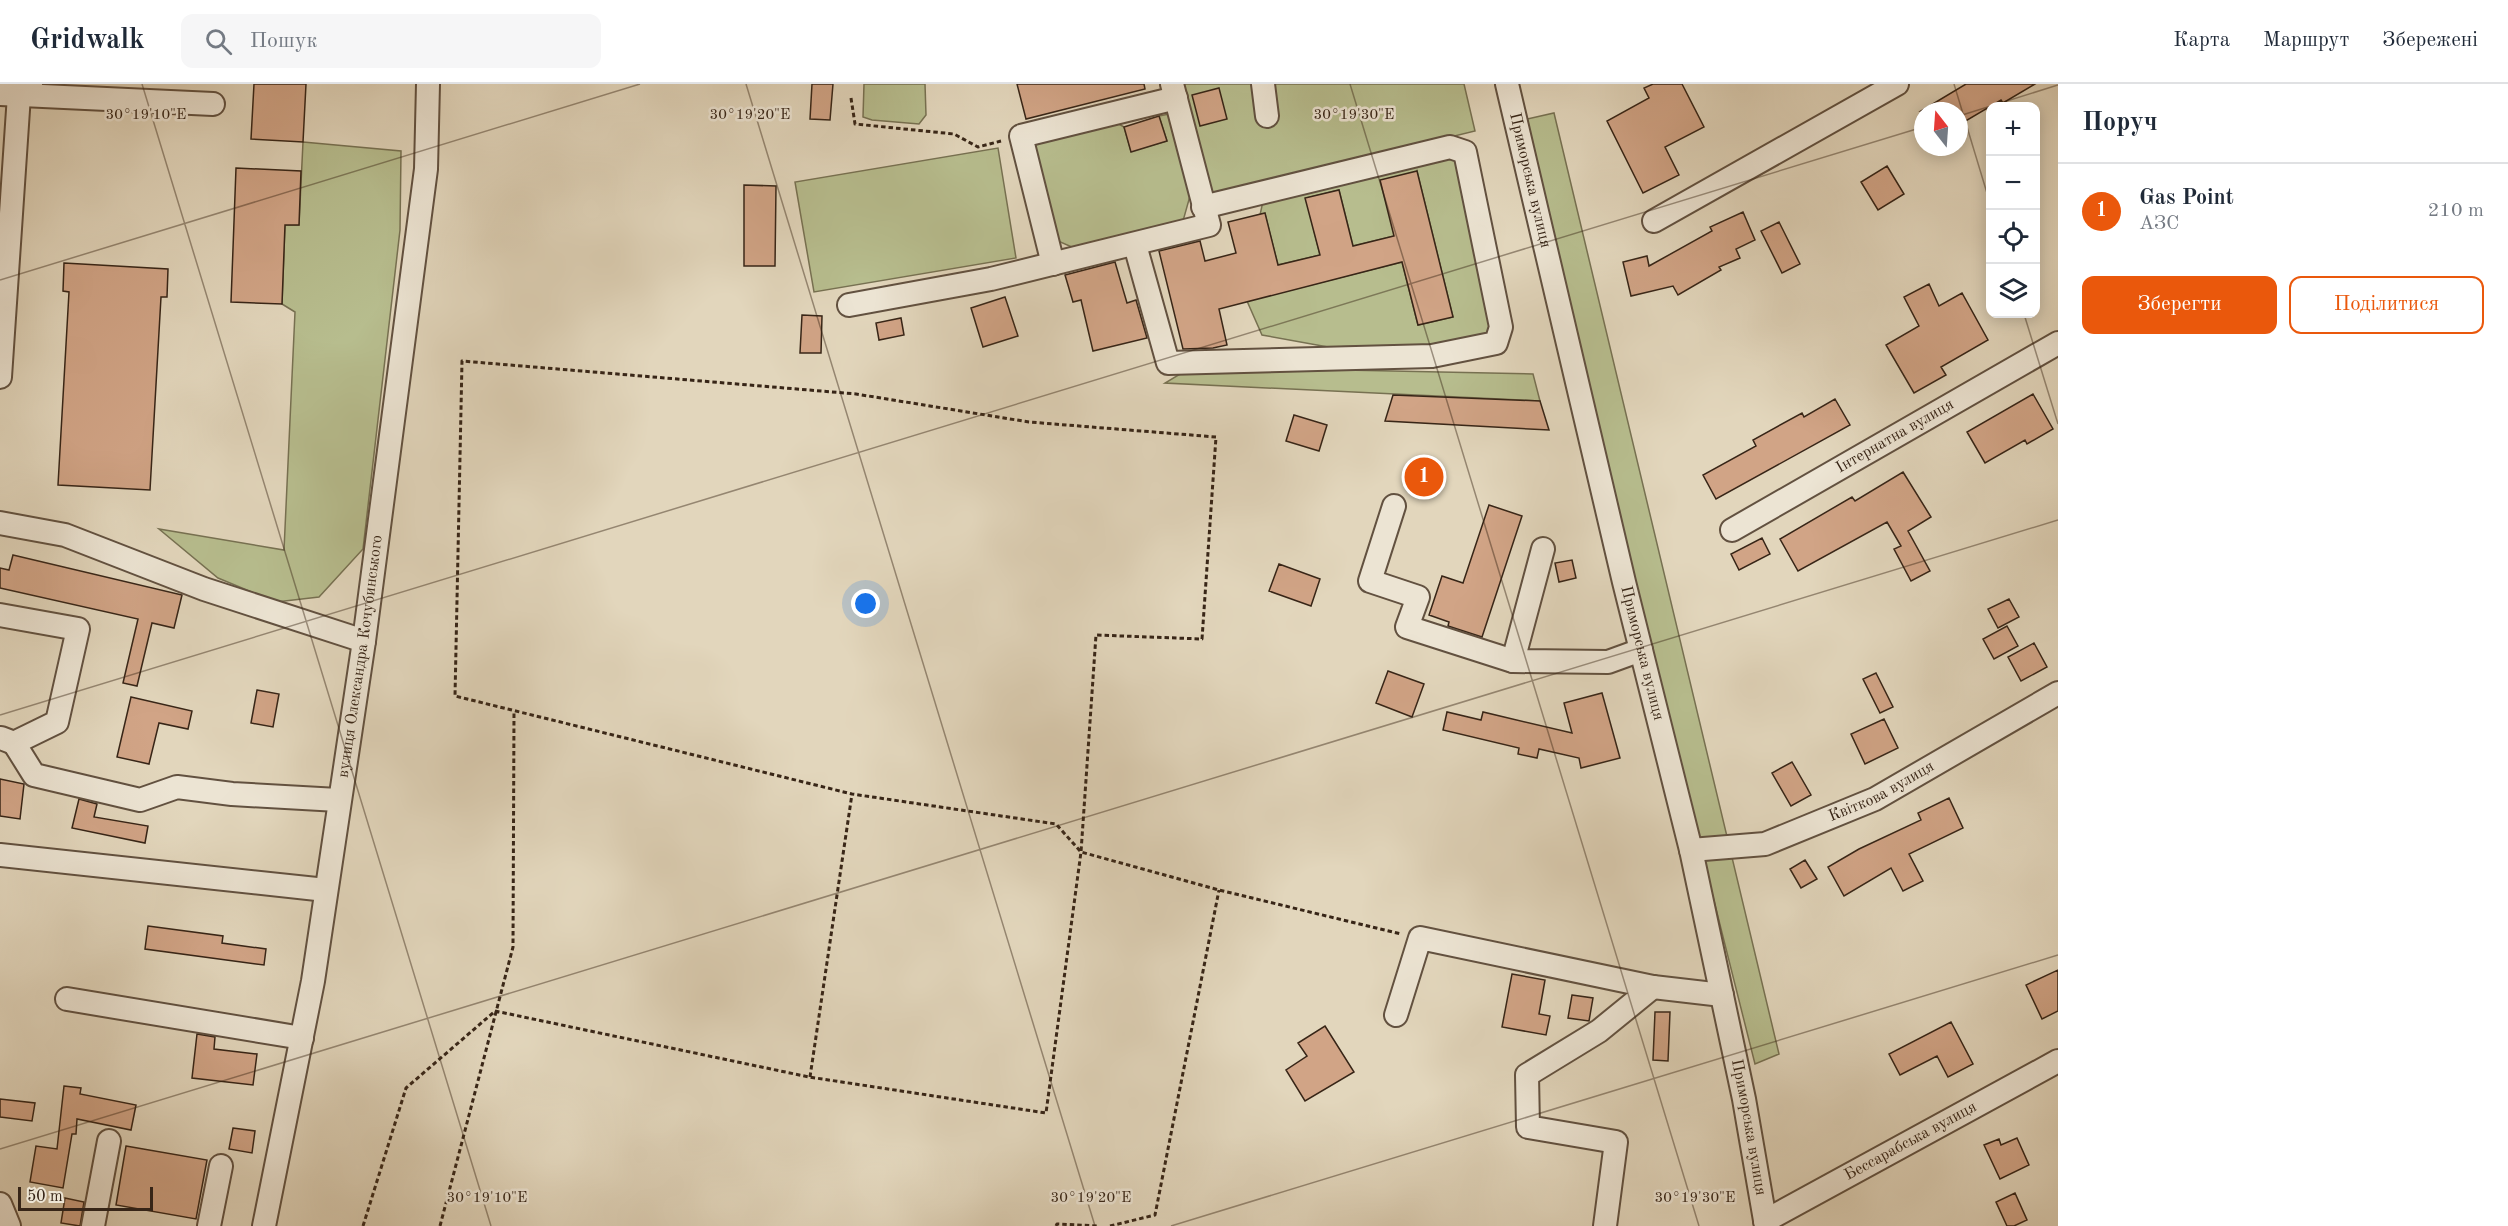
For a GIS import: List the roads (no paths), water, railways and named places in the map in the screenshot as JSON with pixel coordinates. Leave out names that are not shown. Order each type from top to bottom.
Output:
[{"type":"street","name":"вулиця Олександра Кочубинського","points":[[264,1226],[302,1038],[364,642],[426,169],[429,84]]},
{"type":"street","points":[[1263,84],[1267,116]]},
{"type":"street","name":"Приморська вулиця","points":[[1507,84],[1641,650],[1691,850],[1744,1099],[1765,1223]]},
{"type":"street","points":[[1654,221],[1897,84]]},
{"type":"street","points":[[0,377],[17,91],[213,104]]},
{"type":"street","points":[[849,304],[990,279],[1135,245],[1209,225],[1174,91],[1021,136],[1053,264]]},
{"type":"street","points":[[1135,245],[1168,363],[1432,356],[1496,343],[1501,327],[1465,152],[1450,147],[1203,207]]},
{"type":"street","name":"Інтернатна вулиця","points":[[1732,530],[2058,343]]},
{"type":"street","points":[[1394,506],[1370,581],[1418,597],[1407,627],[1513,661],[1608,662],[1641,650]]},
{"type":"street","points":[[0,523],[65,535],[204,589],[364,642]]},
{"type":"street","points":[[1513,661],[1543,549]]},
{"type":"street","points":[[0,615],[78,629],[57,722],[7,740],[34,775],[140,800],[177,787],[232,794],[339,800]]},
{"type":"street","name":"Квіткова вулиця","points":[[1691,850],[1765,844],[1875,799],[2058,693]]},
{"type":"street","points":[[0,855],[326,890]]},
{"type":"street","points":[[1396,1015],[1420,938],[1653,987],[1722,995]]},
{"type":"street","points":[[1605,1226],[1616,1142],[1528,1127],[1527,1075],[1599,1031],[1653,987]]},
{"type":"street","points":[[67,999],[302,1038]]},
{"type":"street","name":"Бессарабська вулиця","points":[[1765,1223],[2058,1061]]},
{"type":"street","points":[[93,1226],[109,1141]]},
{"type":"street","points":[[209,1226],[221,1166]]},
{"type":"street","points":[[0,1204],[9,1226]]},
{"type":"place","name":"Gas Point","points":[[1424,477]]}]
